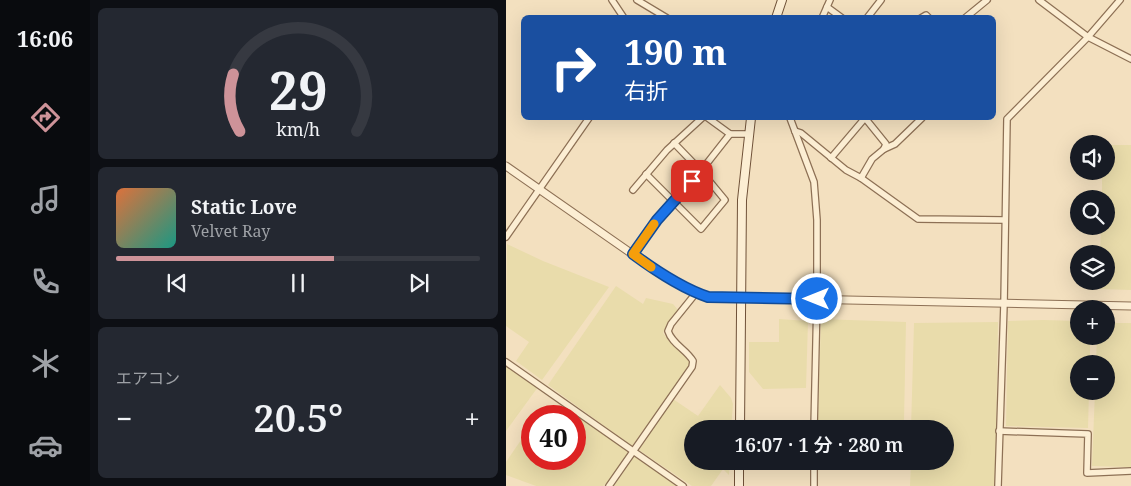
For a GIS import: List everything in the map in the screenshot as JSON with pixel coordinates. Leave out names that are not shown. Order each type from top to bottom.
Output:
[{"type":"main road","points":[[777,15],[782,0]]},
{"type":"main road","points":[[740,420],[742,200],[751,120]]},
{"type":"main road","points":[[739,470],[739,486]]},
{"type":"street","points":[[612,0],[622,15]]},
{"type":"street","points":[[637,0],[662,15]]},
{"type":"street","points":[[823,15],[830,0]]},
{"type":"street","points":[[869,15],[881,0]]},
{"type":"street","points":[[969,15],[987,0]]},
{"type":"street","points":[[1040,0],[1088,37],[1131,58]]},
{"type":"street","points":[[998,486],[1004,304],[1007,119],[1088,37],[1120,0]]},
{"type":"street","points":[[827,7],[838,15]]},
{"type":"street","points":[[506,237],[588,120]]},
{"type":"street","points":[[633,190],[674,144],[700,120]]},
{"type":"street","points":[[711,120],[730,134],[748,134]]},
{"type":"street","points":[[791,120],[814,182],[817,299],[814,420]]},
{"type":"street","points":[[831,158],[863,120]]},
{"type":"street","points":[[867,120],[886,144],[884,149]]},
{"type":"street","points":[[861,178],[872,159],[884,149],[895,144],[920,120]]},
{"type":"street","points":[[796,131],[846,170],[861,178],[918,218],[1004,220]]},
{"type":"street","points":[[633,254],[657,220],[701,171],[730,134]]},
{"type":"street","points":[[646,174],[701,229],[725,200],[701,171],[674,144]]},
{"type":"street","points":[[506,166],[658,272],[696,293],[708,297],[1131,306]]},
{"type":"street","points":[[610,486],[692,367],[693,361],[689,354],[670,338],[668,331],[671,324],[696,293]]},
{"type":"street","points":[[506,362],[683,486]]},
{"type":"street","points":[[999,431],[1088,434],[1087,473],[1131,471]]},
{"type":"street","points":[[814,470],[814,486]]},
{"type":"shaded area","points":[[1115,145],[1131,145],[1131,290],[1115,290],[1115,245],[1100,245],[1101,235],[1115,235],[1115,190],[1102,190],[1102,180],[1115,180]]},
{"type":"shaded area","points":[[507,244],[543,261],[609,287],[542,380],[516,361],[529,342],[506,326]]},
{"type":"shaded area","points":[[616,286],[643,304],[646,298],[673,304],[678,310],[668,322],[663,333],[688,358],[689,366],[632,446],[586,413],[586,405],[576,405],[548,385]]},
{"type":"shaded area","points":[[779,319],[808,321],[806,388],[763,389],[749,372],[749,342],[779,342]]},
{"type":"shaded area","points":[[821,319],[906,322],[904,420],[818,420]]},
{"type":"shaded area","points":[[1008,321],[1070,321],[1070,345],[1090,345],[1090,355],[1070,355],[1070,400],[1089,400],[1088,428],[1006,426]]},
{"type":"shaded area","points":[[998,322],[995,486],[910,486],[911,470],[954,470],[954,420],[911,420],[914,323]]},
{"type":"shaded area","points":[[1115,323],[1131,323],[1131,467],[1092,466],[1095,400],[1115,400],[1115,355],[1096,355],[1097,345],[1115,345]]},
{"type":"shaded area","points":[[506,364],[538,387],[525,405],[521,405],[521,410],[506,431]]},
{"type":"shaded area","points":[[720,385],[731,398],[733,404],[732,420],[684,420],[684,470],[722,470],[711,486],[692,486],[639,450],[673,399],[698,416]]},
{"type":"shaded area","points":[[586,421],[630,451],[612,478],[603,486],[536,486],[506,475],[506,462],[521,440],[521,470],[586,470]]},
{"type":"shaded area","points":[[635,455],[679,486],[614,486]]},
{"type":"slow traffic","points":[[651,267],[633,254],[654,224]]},
{"type":"route","points":[[692,181],[657,220],[633,254],[658,272],[696,293],[708,297],[817,299]]}]
